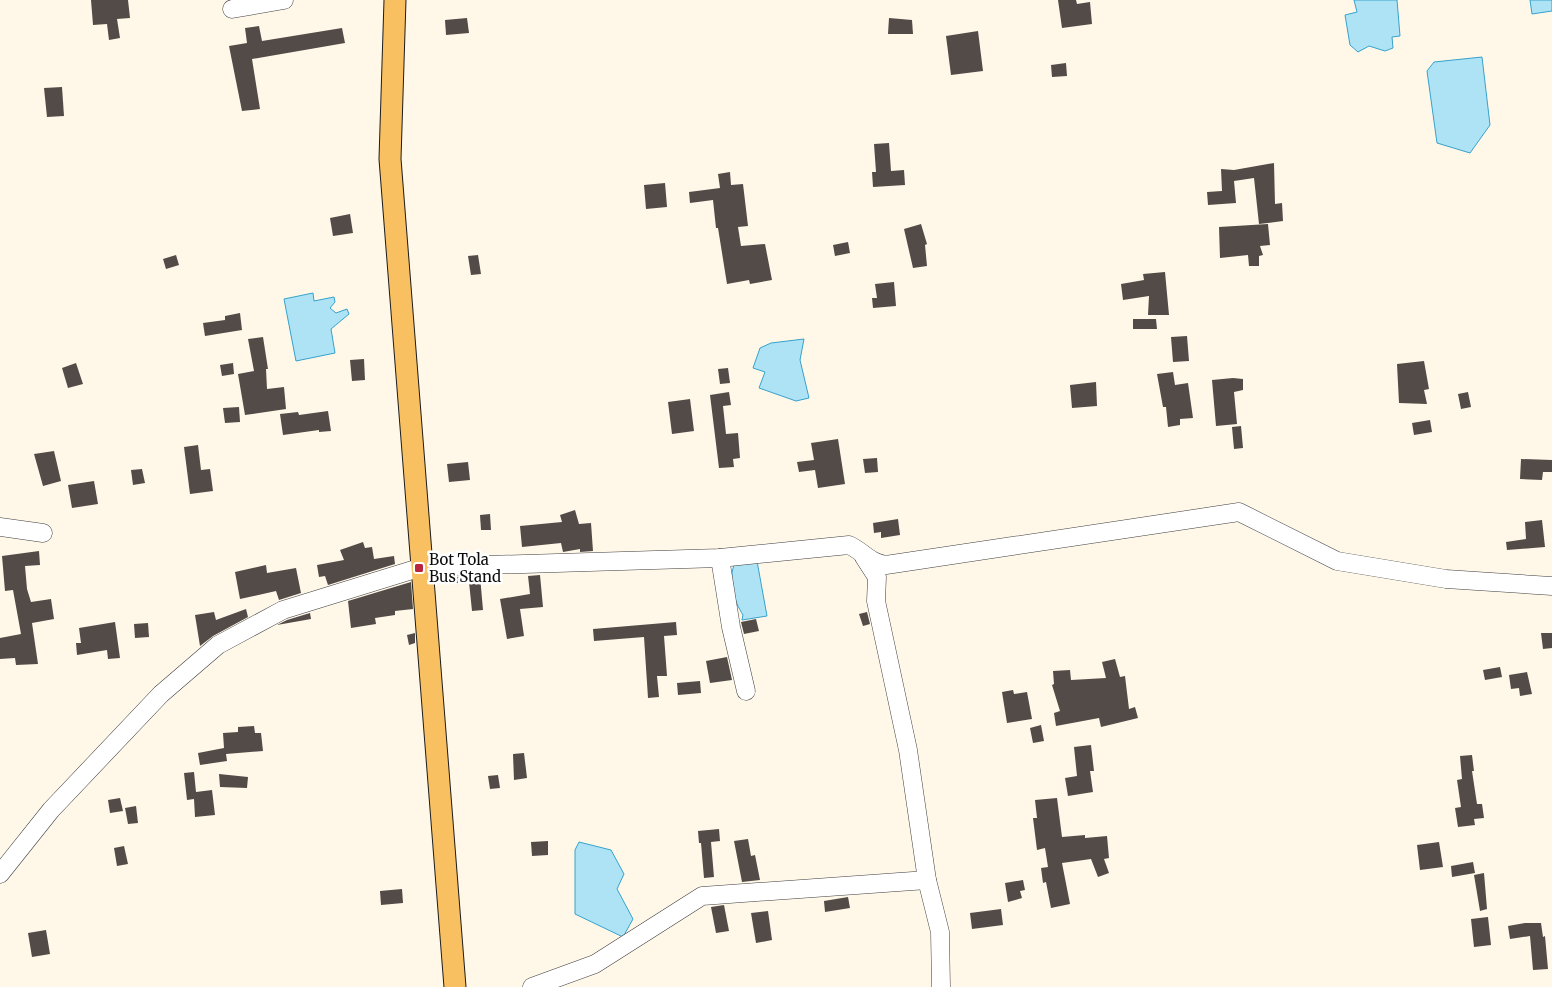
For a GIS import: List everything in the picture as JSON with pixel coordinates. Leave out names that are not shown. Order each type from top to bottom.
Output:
[{"type":"main road","points":[[395,0],[390,158],[455,987]]},
{"type":"street","points":[[232,9],[284,0]]},
{"type":"street","points":[[864,557],[874,563],[897,564],[1239,512],[1338,560],[1446,579],[1552,586]]},
{"type":"street","points":[[0,527],[43,533]]},
{"type":"street","points":[[0,874],[51,810],[161,694],[218,645],[283,610],[422,567],[720,558],[849,545],[857,549],[877,577],[876,601],[908,750],[927,880],[940,932],[941,987]]},
{"type":"street","points":[[720,558],[731,627],[746,691]]},
{"type":"street","points":[[532,987],[596,964],[702,896],[927,880]]},
{"type":"water","points":[[1354,0],[1397,0],[1400,36],[1392,37],[1393,48],[1385,51],[1369,46],[1358,52],[1350,45],[1345,15],[1357,12]]},
{"type":"water","points":[[1530,0],[1552,0],[1552,11],[1532,14]]},
{"type":"water","points":[[1482,57],[1490,125],[1470,153],[1437,143],[1427,71],[1434,62]]},
{"type":"water","points":[[313,293],[314,301],[334,297],[335,302],[330,308],[336,313],[347,309],[349,314],[331,329],[335,353],[296,361],[284,299]]},
{"type":"water","points":[[804,339],[800,360],[809,398],[796,401],[759,388],[765,372],[753,368],[760,348],[771,343]]},
{"type":"water","points":[[757,561],[767,616],[742,620],[743,615],[733,591],[732,571],[734,565]]},
{"type":"water","points":[[579,842],[611,850],[624,874],[617,889],[633,919],[623,937],[575,914],[575,850]]},
{"type":"building","points":[[91,0],[128,0],[130,18],[117,19],[120,38],[109,40],[107,24],[93,25]]},
{"type":"building","points":[[1058,0],[1076,0],[1077,4],[1090,2],[1092,24],[1062,28]]},
{"type":"building","points":[[467,18],[469,33],[446,35],[445,20]]},
{"type":"building","points":[[889,18],[912,20],[913,34],[888,34]]},
{"type":"building","points":[[259,26],[262,41],[342,28],[345,43],[252,59],[260,109],[242,111],[229,46],[247,43],[245,28]]},
{"type":"building","points":[[978,31],[983,71],[951,75],[946,36]]},
{"type":"building","points":[[1066,63],[1067,76],[1052,77],[1051,65]]},
{"type":"building","points":[[62,87],[64,116],[47,117],[44,88]]},
{"type":"building","points":[[889,143],[891,171],[904,170],[905,185],[873,187],[872,172],[876,172],[874,144]]},
{"type":"building","points":[[1274,163],[1275,204],[1282,203],[1283,221],[1259,224],[1254,178],[1234,181],[1236,203],[1208,205],[1207,192],[1222,191],[1221,169],[1234,170]]},
{"type":"building","points":[[730,172],[731,185],[743,184],[748,226],[738,227],[741,246],[765,244],[772,280],[750,284],[749,280],[727,284],[718,228],[716,228],[713,200],[690,203],[689,192],[720,188],[718,174]]},
{"type":"building","points":[[665,183],[667,207],[646,209],[644,185]]},
{"type":"building","points":[[350,214],[353,233],[333,236],[330,218]]},
{"type":"building","points":[[921,224],[927,244],[925,245],[927,266],[913,268],[904,229]]},
{"type":"building","points":[[1268,224],[1270,245],[1260,246],[1263,255],[1259,256],[1259,266],[1249,266],[1248,255],[1220,258],[1219,227]]},
{"type":"building","points":[[848,242],[850,253],[835,256],[833,245]]},
{"type":"building","points":[[176,255],[179,265],[166,269],[163,259]]},
{"type":"building","points":[[478,255],[481,274],[471,275],[468,256]]},
{"type":"building","points":[[1165,272],[1169,315],[1148,315],[1149,296],[1123,300],[1121,284],[1144,280],[1143,274]]},
{"type":"building","points":[[894,282],[896,306],[873,308],[872,298],[877,298],[875,284]]},
{"type":"building","points":[[240,313],[242,330],[205,336],[203,323],[225,320],[225,316]]},
{"type":"building","points":[[1133,319],[1156,319],[1157,329],[1133,329]]},
{"type":"building","points":[[1187,336],[1189,361],[1173,362],[1171,337]]},
{"type":"building","points":[[263,337],[268,369],[266,369],[267,389],[284,387],[286,409],[245,415],[238,374],[254,371],[248,339]]},
{"type":"building","points":[[364,359],[365,380],[352,381],[350,360]]},
{"type":"building","points":[[1424,361],[1429,389],[1424,390],[1427,404],[1399,403],[1397,364]]},
{"type":"building","points":[[76,363],[83,384],[68,388],[62,368]]},
{"type":"building","points":[[233,363],[234,374],[222,376],[220,365]]},
{"type":"building","points":[[728,368],[730,383],[720,384],[718,369]]},
{"type":"building","points":[[1173,372],[1175,385],[1188,383],[1193,418],[1180,419],[1180,425],[1168,427],[1166,407],[1163,407],[1157,374]]},
{"type":"building","points":[[1243,379],[1243,390],[1234,392],[1237,424],[1216,426],[1212,380]]},
{"type":"building","points":[[1096,382],[1097,406],[1072,408],[1070,385]]},
{"type":"building","points":[[729,392],[731,405],[723,406],[726,434],[738,433],[740,458],[733,459],[734,467],[719,468],[710,395]]},
{"type":"building","points":[[1468,392],[1471,407],[1461,409],[1458,394]]},
{"type":"building","points":[[690,399],[694,431],[672,434],[668,402]]},
{"type":"building","points":[[239,407],[240,422],[225,423],[223,408]]},
{"type":"building","points":[[328,411],[331,431],[319,432],[319,430],[283,435],[280,414],[298,412],[299,415]]},
{"type":"building","points":[[1430,420],[1432,432],[1414,435],[1412,423]]},
{"type":"building","points":[[1241,426],[1243,448],[1234,449],[1232,427]]},
{"type":"building","points":[[838,439],[845,484],[818,488],[815,470],[799,472],[797,462],[814,460],[811,443]]},
{"type":"building","points":[[198,445],[201,470],[210,469],[213,491],[190,494],[184,447]]},
{"type":"building","points":[[54,451],[61,481],[43,486],[34,454]]},
{"type":"building","points":[[877,458],[878,472],[865,473],[863,459]]},
{"type":"building","points":[[1521,459],[1552,460],[1552,472],[1543,472],[1542,480],[1520,479]]},
{"type":"building","points":[[468,462],[470,480],[449,482],[447,464]]},
{"type":"building","points":[[142,469],[145,483],[133,485],[131,470]]},
{"type":"building","points":[[94,481],[98,504],[72,508],[68,485]]},
{"type":"building","points":[[575,510],[579,524],[591,523],[593,551],[580,552],[580,549],[563,552],[561,543],[522,547],[520,526],[562,522],[560,515]]},
{"type":"building","points":[[490,514],[491,530],[481,530],[480,515]]},
{"type":"building","points":[[898,519],[900,535],[881,538],[881,532],[874,533],[873,523]]},
{"type":"building","points":[[1542,520],[1545,547],[1507,550],[1506,542],[1526,539],[1525,522]]},
{"type":"building","points":[[363,542],[365,548],[372,547],[374,559],[394,556],[395,564],[328,585],[325,576],[319,577],[317,565],[344,560],[340,550]]},
{"type":"building","points":[[39,551],[40,565],[25,566],[27,589],[31,602],[51,599],[54,619],[32,623],[38,664],[16,665],[15,658],[0,659],[0,638],[21,634],[13,590],[5,591],[2,556]]},
{"type":"building","points":[[266,565],[267,573],[296,568],[301,593],[279,600],[276,591],[240,599],[235,572]]},
{"type":"building","points":[[540,575],[543,607],[520,609],[524,636],[507,639],[500,599],[530,594],[528,576]]},
{"type":"building","points":[[480,576],[483,610],[472,611],[469,582],[454,583],[454,577]]},
{"type":"building","points":[[411,582],[413,609],[395,611],[395,615],[375,618],[376,624],[351,628],[348,601]]},
{"type":"building","points":[[246,609],[248,617],[213,636],[200,646],[195,615],[214,612],[216,620]]},
{"type":"building","points":[[867,612],[870,624],[863,626],[859,614]]},
{"type":"building","points":[[310,613],[311,619],[277,625],[287,620]]},
{"type":"building","points":[[756,619],[759,631],[744,634],[741,622]]},
{"type":"building","points":[[115,622],[120,658],[108,659],[107,650],[77,655],[76,643],[81,643],[79,628]]},
{"type":"building","points":[[676,622],[677,635],[664,636],[667,676],[657,676],[659,697],[648,698],[644,637],[594,641],[593,629]]},
{"type":"building","points":[[148,623],[149,637],[135,638],[134,624]]},
{"type":"building","points":[[415,633],[415,643],[409,645],[407,635]]},
{"type":"building","points":[[1541,633],[1552,633],[1552,648],[1543,649]]},
{"type":"building","points":[[727,657],[732,680],[710,683],[706,661]]},
{"type":"building","points":[[1115,659],[1120,677],[1125,676],[1129,709],[1135,707],[1138,718],[1101,727],[1099,718],[1056,726],[1054,713],[1060,711],[1052,685],[1054,684],[1053,671],[1070,670],[1071,680],[1106,678],[1102,662]]},
{"type":"building","points":[[1500,667],[1502,677],[1485,680],[1483,670]]},
{"type":"building","points":[[1527,672],[1532,694],[1520,696],[1519,688],[1511,689],[1509,675]]},
{"type":"building","points":[[700,681],[701,693],[678,695],[677,683]]},
{"type":"building","points":[[1013,690],[1014,694],[1027,692],[1032,719],[1007,723],[1002,692]]},
{"type":"building","points":[[1041,725],[1044,741],[1033,743],[1030,728]]},
{"type":"building","points":[[254,726],[255,733],[261,733],[263,751],[226,754],[227,761],[200,765],[198,753],[224,748],[223,733],[238,732],[238,727]]},
{"type":"building","points":[[1091,745],[1094,771],[1090,771],[1093,792],[1068,796],[1065,778],[1077,776],[1074,747]]},
{"type":"building","points":[[524,753],[527,778],[514,780],[513,754]]},
{"type":"building","points":[[1472,755],[1474,771],[1472,771],[1477,804],[1482,804],[1484,818],[1474,819],[1475,825],[1458,827],[1455,808],[1461,807],[1457,780],[1462,779],[1460,756]]},
{"type":"building","points":[[194,772],[196,792],[212,790],[215,815],[195,817],[194,799],[187,800],[184,773]]},
{"type":"building","points":[[219,774],[248,777],[247,788],[220,787]]},
{"type":"building","points":[[498,775],[500,788],[490,789],[488,776]]},
{"type":"building","points":[[120,798],[123,811],[110,813],[108,800]]},
{"type":"building","points":[[1057,798],[1062,837],[1085,835],[1085,838],[1107,836],[1109,858],[1104,859],[1109,873],[1098,877],[1091,859],[1062,863],[1070,904],[1051,908],[1046,882],[1043,883],[1041,868],[1048,867],[1045,848],[1037,850],[1033,818],[1037,818],[1035,800]]},
{"type":"building","points":[[136,806],[138,823],[128,824],[125,808]]},
{"type":"building","points":[[719,829],[720,841],[711,842],[714,877],[704,878],[698,831]]},
{"type":"building","points":[[748,839],[751,856],[755,855],[760,880],[742,882],[734,841]]},
{"type":"building","points":[[548,841],[548,855],[532,856],[531,842]]},
{"type":"building","points":[[1439,842],[1443,867],[1420,870],[1417,845]]},
{"type":"building","points":[[124,846],[128,864],[117,866],[114,848]]},
{"type":"building","points":[[1473,862],[1475,873],[1452,877],[1451,866]]},
{"type":"building","points":[[1484,873],[1487,909],[1480,911],[1474,875]]},
{"type":"building","points":[[1023,880],[1025,890],[1020,891],[1022,898],[1008,902],[1005,883]]},
{"type":"building","points":[[402,889],[403,903],[381,905],[380,891]]},
{"type":"building","points":[[848,897],[850,908],[825,912],[824,901]]},
{"type":"building","points":[[724,905],[729,931],[716,933],[711,907]]},
{"type":"building","points":[[1001,909],[1003,925],[972,929],[970,913]]},
{"type":"building","points":[[768,911],[772,940],[756,943],[751,913]]},
{"type":"building","points":[[1488,917],[1491,945],[1474,947],[1471,919]]},
{"type":"building","points":[[1541,923],[1543,937],[1545,936],[1548,969],[1533,970],[1530,936],[1510,939],[1508,926]]},
{"type":"building","points":[[46,930],[50,954],[32,957],[28,933]]},
{"type":"place","name":"Bot Tola Bus Stand","points":[[419,568]]}]
